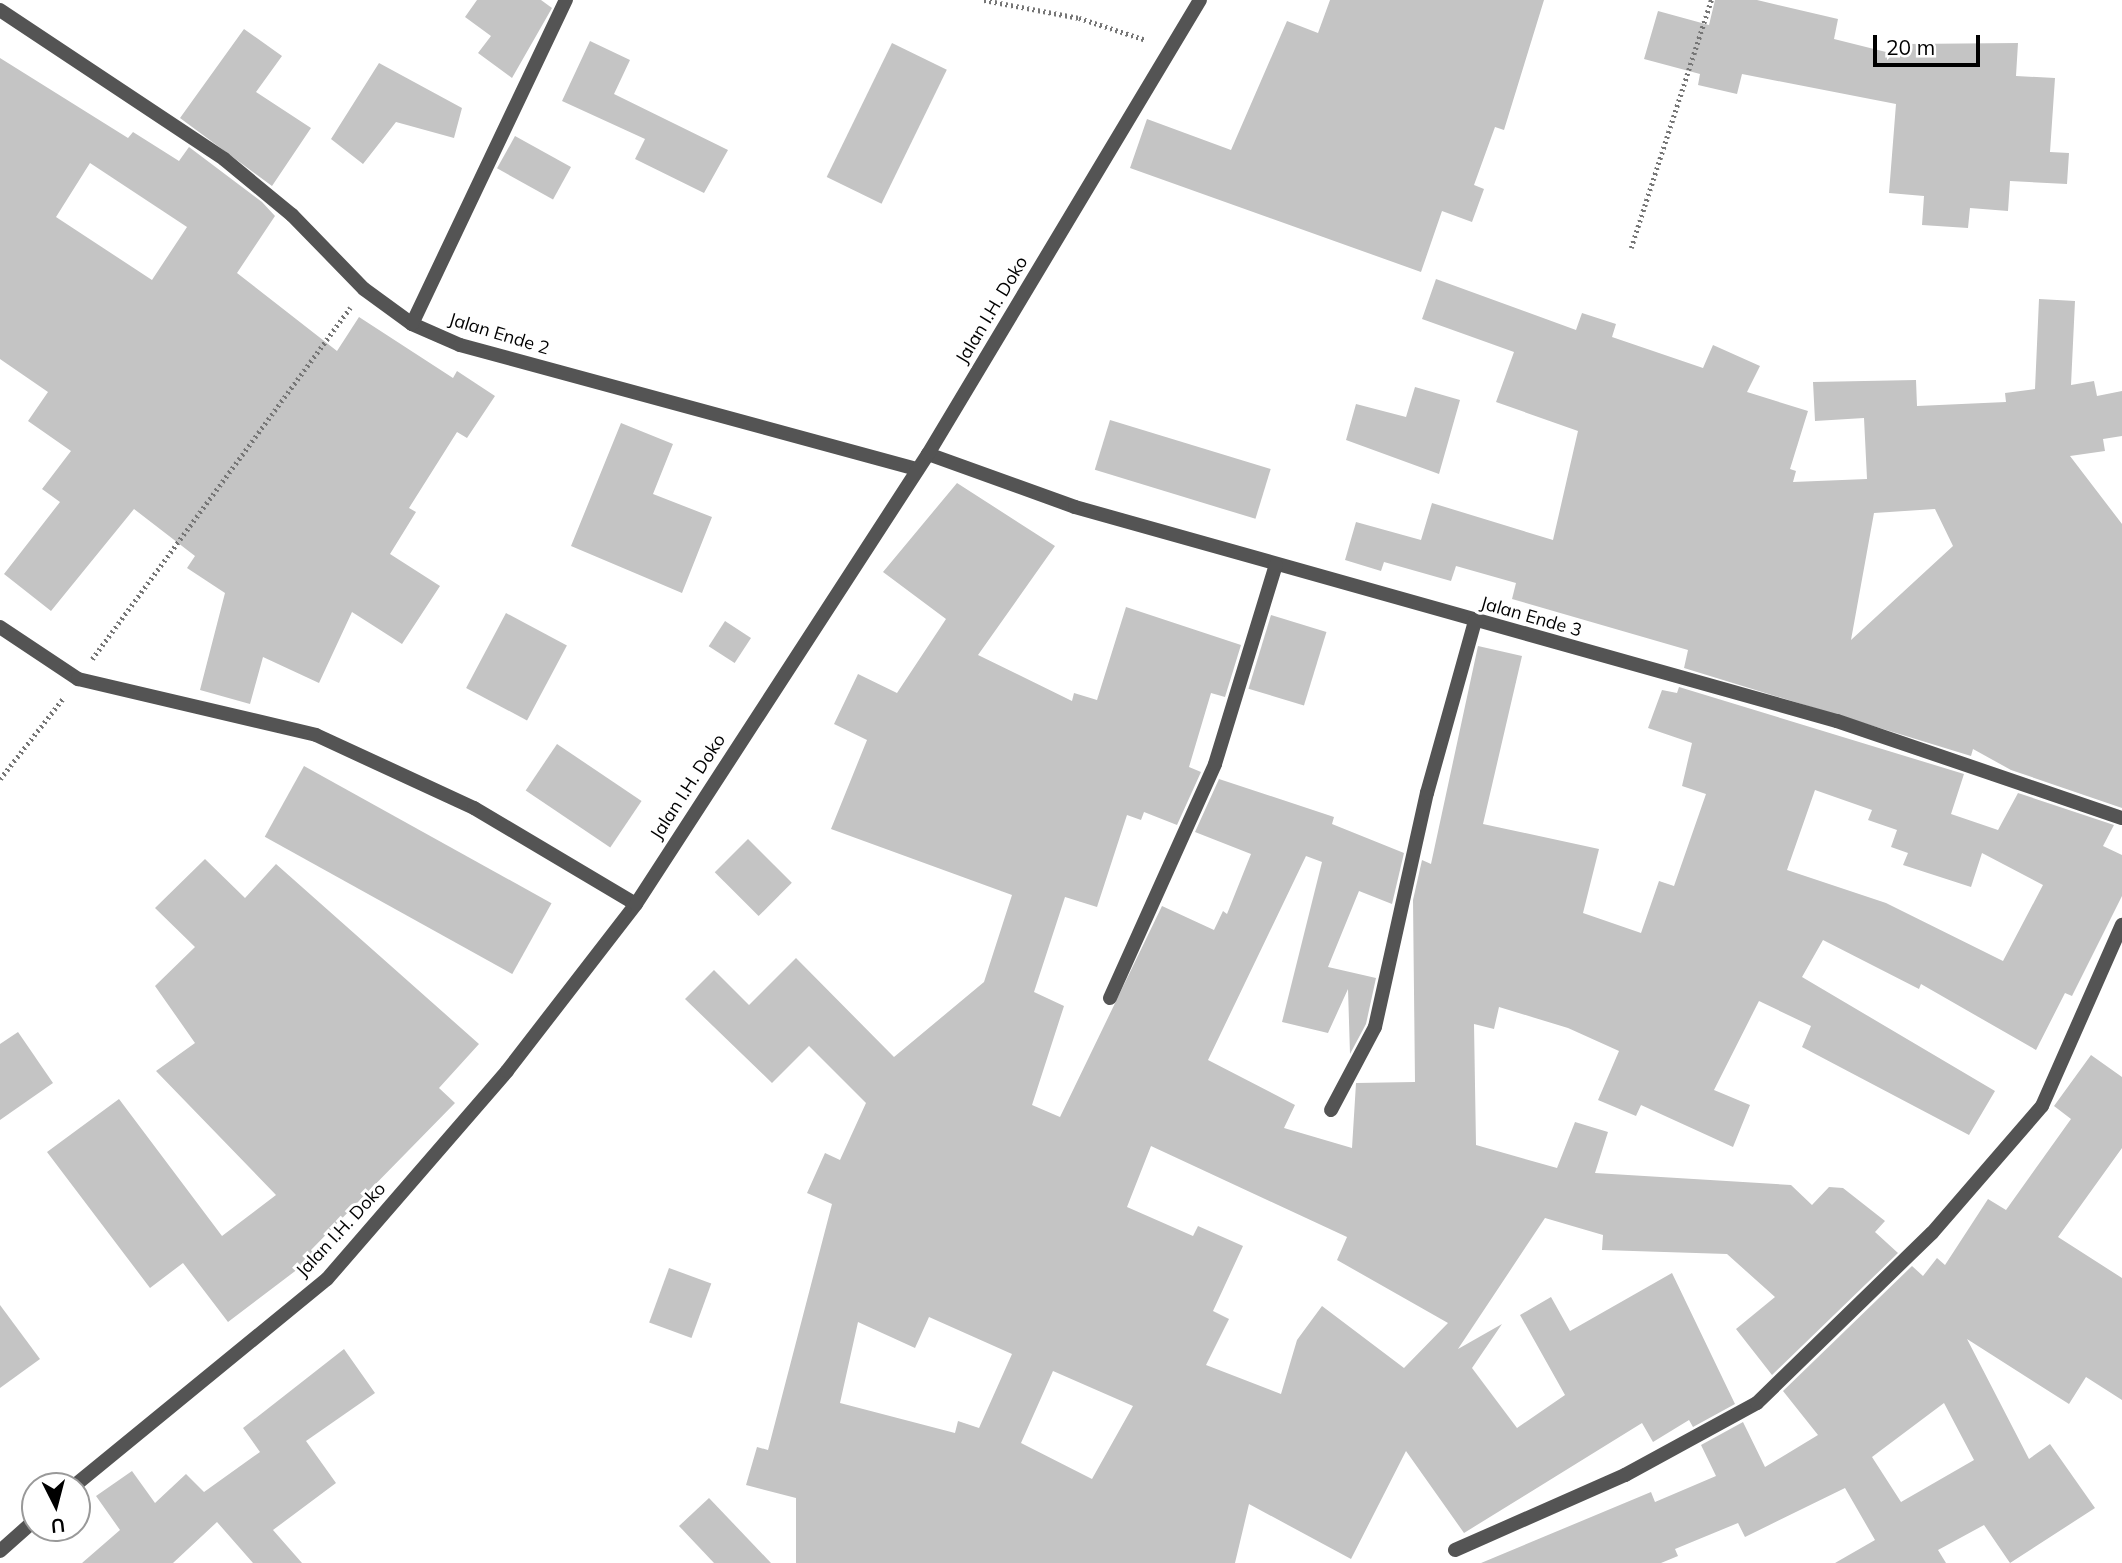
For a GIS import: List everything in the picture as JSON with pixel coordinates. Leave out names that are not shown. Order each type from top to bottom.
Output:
[{"type":"street","points":[[412,324],[566,0]]},
{"type":"street","name":"Jalan I.H. Doko","points":[[91,1472],[327,1279],[507,1072],[636,905],[928,454],[1168,47],[1200,0]]},
{"type":"street","name":"Jalan Ende 2","points":[[0,10],[224,159],[292,215],[364,289],[412,324],[460,345],[916,469]]},
{"type":"street","name":"Jalan Ende 3","points":[[928,454],[1075,507],[1837,721],[2122,818]]},
{"type":"street","points":[[1110,998],[1215,764],[1276,565]]},
{"type":"street","points":[[1331,1110],[1375,1027],[1427,793],[1475,621]]},
{"type":"street","points":[[0,627],[78,679],[316,735],[474,808],[636,905]]},
{"type":"street","points":[[1455,1550],[1625,1475],[1757,1403],[1932,1233],[2042,1106],[2122,925]]},
{"type":"street","points":[[0,1551],[21,1532]]},
{"type":"path","points":[[984,0],[1079,18],[1168,47]]},
{"type":"path","points":[[1630,248],[1711,0]]},
{"type":"path","points":[[0,779],[78,679],[364,289]]},
{"type":"building","points":[[477,0],[541,0],[552,8],[512,78],[478,53],[491,36],[465,17]]},
{"type":"building","points":[[1330,0],[1544,0],[1504,130],[1495,127],[1474,185],[1484,189],[1472,222],[1442,211],[1421,272],[1130,168],[1147,119],[1231,150],[1287,21],[1318,33]]},
{"type":"building","points":[[1715,0],[1757,0],[1838,19],[1834,39],[1906,57],[1907,44],[2018,43],[2016,76],[2055,78],[2050,152],[2069,153],[2067,184],[2010,181],[2008,211],[1970,208],[1968,228],[1922,225],[1924,196],[1889,193],[1896,104],[1742,74],[1737,94],[1698,85],[1700,74],[1644,59],[1658,11],[1709,25]]},
{"type":"building","points":[[244,29],[282,56],[256,92],[311,128],[272,186],[180,118]]},
{"type":"building","points":[[590,41],[630,60],[614,94],[728,150],[704,193],[635,159],[645,139],[562,101]]},
{"type":"building","points":[[892,43],[947,70],[882,204],[827,177]]},
{"type":"building","points":[[0,58],[128,138],[133,132],[179,161],[189,147],[262,202],[275,216],[237,273],[337,351],[359,317],[453,378],[457,371],[495,396],[467,438],[457,432],[409,508],[416,512],[390,554],[440,586],[402,644],[352,612],[319,683],[263,657],[250,704],[200,690],[225,593],[187,568],[195,556],[134,509],[51,611],[4,574],[60,502],[42,489],[71,451],[28,421],[48,392],[0,359]],"holes":[[[90,163],[187,227],[152,280],[56,217]]]},
{"type":"building","points":[[379,63],[462,108],[454,138],[396,122],[363,164],[331,139]]},
{"type":"building","points":[[515,136],[571,167],[553,199],[497,168]]},
{"type":"building","points":[[1436,279],[1576,330],[1582,313],[1616,324],[1612,337],[1703,368],[1713,345],[1760,366],[1747,392],[1808,411],[1790,469],[1796,471],[1793,482],[1867,479],[1864,418],[1815,421],[1813,382],[1916,380],[1917,406],[2006,402],[2005,393],[2035,389],[2039,299],[2075,301],[2071,385],[2094,381],[2097,396],[2122,391],[2122,436],[2103,439],[2105,451],[2070,456],[2122,524],[2122,808],[2011,770],[1973,749],[1971,756],[1684,668],[1688,650],[1512,599],[1516,583],[1456,566],[1451,581],[1384,562],[1381,571],[1345,560],[1356,522],[1421,540],[1432,503],[1553,540],[1578,431],[1496,402],[1514,352],[1422,319]],"holes":[[[1935,509],[1953,546],[1851,640],[1874,513]]]},
{"type":"building","points":[[1415,387],[1460,400],[1439,474],[1346,440],[1356,404],[1406,417]]},
{"type":"building","points":[[1110,420],[1271,469],[1255,519],[1095,470]]},
{"type":"building","points":[[621,423],[673,444],[653,494],[712,517],[682,593],[571,546]]},
{"type":"building","points":[[957,483],[1055,546],[978,655],[1072,701],[1074,693],[1097,700],[1126,607],[1241,645],[1225,697],[1211,693],[1189,767],[1201,772],[1177,825],[1144,812],[1141,820],[1127,815],[1097,907],[1065,897],[1034,992],[1064,1006],[1032,1105],[1060,1117],[1162,906],[1214,930],[1223,911],[1227,914],[1251,854],[1195,832],[1219,779],[1334,817],[1332,824],[1404,853],[1392,904],[1359,891],[1328,967],[1376,978],[1366,1024],[1350,1054],[1348,989],[1328,1033],[1282,1022],[1322,862],[1306,856],[1208,1060],[1295,1105],[1284,1128],[1352,1148],[1356,1083],[1415,1082],[1413,900],[1422,860],[1431,864],[1478,646],[1522,656],[1483,824],[1599,849],[1583,913],[1641,933],[1659,881],[1674,886],[1706,794],[1682,786],[1692,743],[1648,728],[1662,690],[1677,693],[1679,687],[1964,774],[1951,814],[1998,830],[2018,793],[2114,825],[2103,846],[2122,855],[2122,896],[2072,996],[2065,993],[2036,1050],[1921,984],[1919,989],[1823,940],[1802,977],[1995,1091],[1969,1135],[1802,1047],[1811,1026],[1759,1001],[1714,1090],[1750,1105],[1733,1147],[1641,1105],[1636,1116],[1598,1100],[1619,1051],[1568,1028],[1499,1007],[1494,1029],[1474,1024],[1476,1145],[1557,1168],[1575,1122],[1608,1132],[1595,1173],[1791,1185],[1812,1205],[1829,1187],[1843,1188],[1885,1221],[1875,1232],[1898,1253],[1772,1375],[1736,1329],[1775,1297],[1727,1254],[1602,1250],[1603,1235],[1545,1218],[1458,1349],[1502,1324],[1472,1368],[1517,1428],[1565,1395],[1520,1315],[1551,1297],[1570,1331],[1672,1273],[1735,1404],[1693,1427],[1689,1420],[1653,1442],[1642,1423],[1464,1533],[1406,1451],[1351,1559],[1249,1504],[1235,1563],[796,1563],[796,1498],[746,1485],[757,1447],[768,1450],[832,1204],[807,1193],[825,1153],[840,1160],[866,1103],[809,1046],[772,1083],[685,999],[714,970],[749,1005],[796,958],[894,1057],[984,982],[1012,895],[831,829],[867,740],[834,724],[858,674],[897,693],[946,619],[883,572]],"holes":[[[1815,790],[1872,810],[1868,820],[1897,830],[1891,847],[1908,853],[1903,865],[1971,887],[1982,853],[2043,885],[2003,961],[1886,903],[1787,870]],[[1151,1146],[1347,1237],[1337,1260],[1448,1323],[1404,1368],[1322,1306],[1297,1340],[1281,1394],[1206,1365],[1229,1319],[1213,1311],[1243,1246],[1198,1226],[1193,1236],[1127,1207]],[[929,1317],[1012,1354],[979,1428],[958,1421],[955,1433],[840,1403],[858,1322],[915,1348]],[[1053,1371],[1133,1406],[1092,1479],[1021,1443]]]},
{"type":"building","points":[[506,613],[567,645],[527,720],[466,688]]},
{"type":"building","points":[[1271,615],[1326,632],[1304,706],[1248,689]]},
{"type":"building","points":[[725,621],[751,638],[735,663],[709,646]]},
{"type":"building","points":[[557,744],[642,801],[610,847],[526,790]]},
{"type":"building","points":[[304,766],[552,903],[512,974],[265,837]]},
{"type":"building","points":[[748,839],[792,883],[759,916],[715,872]]},
{"type":"building","points":[[205,859],[245,898],[276,864],[479,1044],[439,1088],[455,1103],[311,1250],[315,1256],[228,1322],[183,1263],[150,1288],[47,1152],[119,1099],[222,1236],[276,1195],[156,1071],[195,1043],[155,986],[195,947],[155,908]]},
{"type":"building","points":[[18,1032],[53,1083],[0,1120],[0,1044]]},
{"type":"building","points":[[2091,1055],[2122,1077],[2122,1148],[2058,1237],[2122,1278],[2122,1400],[2086,1377],[2069,1404],[1967,1339],[2029,1459],[2050,1444],[2095,1508],[2010,1563],[1984,1525],[1938,1550],[1946,1563],[1835,1563],[1875,1540],[1845,1488],[1745,1537],[1738,1523],[1675,1549],[1678,1556],[1661,1563],[1481,1563],[1651,1492],[1655,1502],[1716,1476],[1701,1445],[1743,1422],[1765,1467],[1818,1435],[1783,1391],[1912,1266],[1923,1276],[1937,1258],[1945,1265],[1988,1199],[2006,1210],[2071,1119],[2054,1106]],"holes":[[[1944,1403],[1974,1460],[1901,1502],[1872,1457]]]},
{"type":"building","points":[[669,1268],[711,1283],[691,1338],[649,1323]]},
{"type":"building","points":[[0,1305],[40,1359],[0,1388]]},
{"type":"building","points":[[344,1349],[375,1393],[306,1441],[336,1483],[273,1530],[302,1563],[253,1563],[217,1522],[173,1563],[82,1563],[120,1530],[96,1496],[132,1471],[155,1503],[186,1474],[204,1492],[260,1452],[243,1428]]},
{"type":"building","points":[[709,1498],[771,1563],[714,1563],[679,1526]]}]
